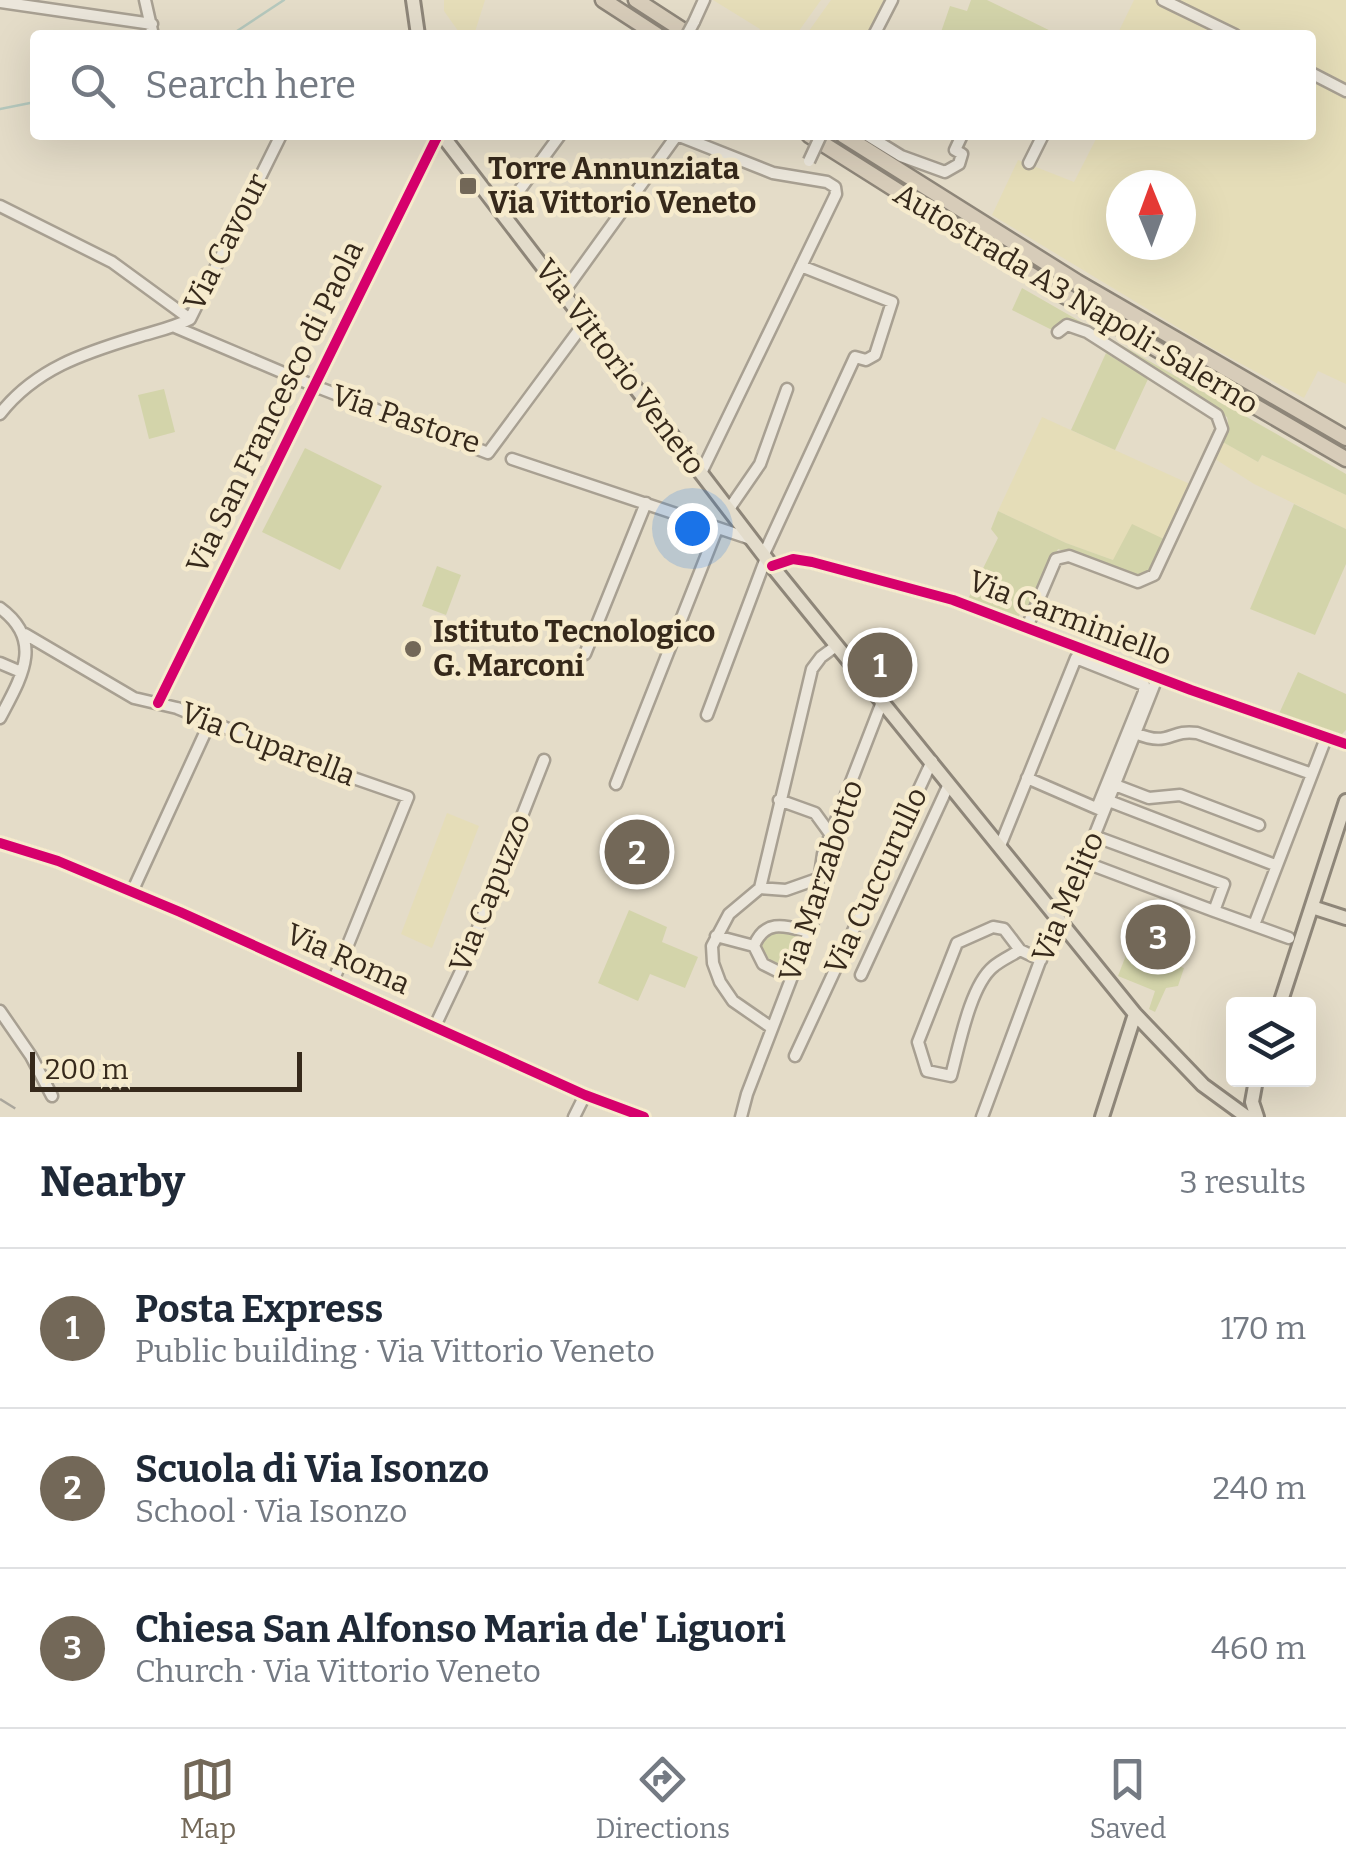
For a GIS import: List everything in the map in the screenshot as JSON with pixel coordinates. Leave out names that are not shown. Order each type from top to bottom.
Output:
[{"type":"highway","points":[[603,0],[648,30]]},
{"type":"highway","points":[[636,0],[689,30]]},
{"type":"highway","name":"Autostrada A3 Napoli-Salerno","points":[[818,140],[1068,298],[1346,459]]},
{"type":"highway","name":"Autostrada A3 Napoli-Salerno","points":[[852,140],[1076,282],[1346,438]]},
{"type":"main road","points":[[412,0],[417,30]]},
{"type":"main road","name":"Via Vittorio Veneto","points":[[444,140],[768,560],[1056,918],[1135,1014],[1202,1086],[1244,1114]]},
{"type":"main road","points":[[1282,997],[1346,801]]},
{"type":"main road","points":[[1312,907],[1346,918]]},
{"type":"main road","points":[[1102,1117],[1135,1014]]},
{"type":"main road","points":[[1225,1102],[1248,1087]]},
{"type":"main road","points":[[1254,1087],[1252,1102],[1257,1117]]},
{"type":"street","points":[[0,2],[152,30],[145,0]]},
{"type":"street","points":[[691,30],[704,0]]},
{"type":"street","points":[[877,30],[892,0]]},
{"type":"street","points":[[1162,0],[1225,30]]},
{"type":"street","points":[[1316,76],[1346,91]]},
{"type":"street","name":"Via Cavour","points":[[0,412],[45,372],[110,346],[175,327],[190,318],[278,140]]},
{"type":"street","name":"Via San Francesco di Paola","points":[[158,703],[437,140]]},
{"type":"street","points":[[502,214],[556,140]]},
{"type":"street","points":[[563,293],[673,140]]},
{"type":"street","points":[[689,140],[774,174],[827,182],[835,187],[836,194],[701,473]]},
{"type":"street","points":[[805,178],[819,140]]},
{"type":"street","points":[[875,140],[900,156],[945,172],[959,164],[962,154],[954,150],[959,140]]},
{"type":"street","points":[[1030,163],[1042,140]]},
{"type":"street","points":[[0,206],[112,262],[190,318]]},
{"type":"street","points":[[707,715],[855,357],[866,360],[876,355],[892,302],[801,266]]},
{"type":"street","name":"Via Pastore","points":[[175,327],[312,386],[488,453],[585,322]]},
{"type":"street","points":[[1028,627],[1060,556],[1138,582],[1154,575],[1222,429],[1217,415],[1087,332],[1068,326],[1058,332]]},
{"type":"street","points":[[729,510],[760,464],[787,388]]},
{"type":"street","points":[[512,459],[752,539]]},
{"type":"street","points":[[585,654],[646,503]]},
{"type":"street","points":[[616,784],[717,529]]},
{"type":"street","name":"Via Carminiello","points":[[768,560],[793,560],[944,598],[1346,743]]},
{"type":"street","name":"Via Cuparella","points":[[0,608],[25,634],[134,698],[158,703],[408,797],[334,979]]},
{"type":"street","points":[[0,718],[26,658],[25,634]]},
{"type":"street","points":[[772,1028],[744,1012],[720,982],[712,946],[729,914],[760,888],[812,669],[836,646]]},
{"type":"street","points":[[1000,846],[1076,658],[1144,685],[1103,807]]},
{"type":"street","points":[[0,663],[21,672]]},
{"type":"street","name":"Via Melito","points":[[982,1117],[1056,918],[1068,902],[1158,678]]},
{"type":"street","name":"Via Marzabotto","points":[[741,1117],[818,906],[820,878],[831,835],[882,702]]},
{"type":"street","points":[[132,892],[210,722]]},
{"type":"street","points":[[1136,733],[1162,741],[1186,731],[1197,733],[1312,774]]},
{"type":"street","points":[[1254,925],[1326,738]]},
{"type":"street","name":"Via Capuzzo","points":[[435,1026],[544,760]]},
{"type":"street","name":"Via Cuccurullo","points":[[796,1056],[932,761]]},
{"type":"street","points":[[1027,778],[1276,865]]},
{"type":"street","points":[[861,975],[950,784]]},
{"type":"street","points":[[1115,786],[1148,798],[1180,795],[1259,825]]},
{"type":"street","points":[[779,800],[815,813],[831,835]]},
{"type":"street","points":[[1094,836],[1224,884],[1214,911]]},
{"type":"street","name":"Via Roma","points":[[0,843],[132,892],[334,979],[585,1095],[644,1117]]},
{"type":"street","points":[[1084,862],[1289,938]]},
{"type":"street","points":[[760,888],[786,890],[820,878]]},
{"type":"street","points":[[754,946],[765,929],[773,925],[809,932]]},
{"type":"street","points":[[1020,950],[991,968],[982,982],[951,1076],[927,1071],[918,1042],[957,942],[992,927],[1004,929],[1020,950],[1041,960]]},
{"type":"street","points":[[716,936],[754,946],[763,964],[791,978]]},
{"type":"street","points":[[0,1011],[52,1096]]},
{"type":"street","points":[[574,1117],[585,1095]]},
{"type":"shaded area","points":[[444,0],[485,0],[476,30],[457,30],[444,11]]},
{"type":"shaded area","points":[[713,0],[821,0],[800,30],[760,29]]},
{"type":"shaded area","points":[[831,0],[884,0],[869,30],[810,30]]},
{"type":"shaded area","points":[[1134,0],[1346,0],[1346,384],[1318,371],[1304,398],[1212,348],[992,215],[1018,160],[1074,182],[1095,140],[1316,140],[1316,30],[1119,30]]},
{"type":"shaded area","points":[[1042,417],[1192,485],[1166,540],[1113,560],[998,511]]},
{"type":"shaded area","points":[[1221,441],[1258,462],[1262,455],[1346,495],[1346,529],[1254,484],[1212,457]]},
{"type":"shaded area","points":[[447,813],[479,826],[432,948],[401,934]]},
{"type":"green space","points":[[971,0],[987,0],[1049,30],[942,30],[950,6],[967,11]]},
{"type":"green space","points":[[1022,288],[1346,474],[1346,495],[1262,455],[1258,462],[1221,441],[1227,417],[1080,322],[1066,319],[1052,330],[1012,310]]},
{"type":"green space","points":[[1106,353],[1148,379],[1115,450],[1071,430]]},
{"type":"green space","points":[[164,389],[175,432],[149,439],[138,395]]},
{"type":"green space","points":[[305,448],[382,486],[340,570],[262,532]]},
{"type":"green space","points":[[1294,504],[1346,529],[1346,564],[1315,635],[1250,609]]},
{"type":"green space","points":[[998,511],[1113,560],[1132,524],[1166,540],[1154,568],[1142,578],[1058,549],[1031,605],[1017,620],[967,601],[998,538],[991,529]]},
{"type":"green space","points":[[437,566],[461,575],[446,615],[422,606]]},
{"type":"green space","points":[[1298,672],[1346,694],[1346,730],[1338,738],[1277,718]]},
{"type":"green space","points":[[629,910],[667,927],[662,942],[698,957],[685,988],[650,974],[638,1001],[598,983]]},
{"type":"green space","points":[[768,929],[807,932],[789,972],[776,969],[757,953],[760,936]]},
{"type":"green space","points":[[1128,950],[1184,968],[1178,986],[1166,988],[1155,1012],[1149,1009],[1155,991],[1118,976]]},
{"type":"waterway","points":[[239,30],[284,0]]},
{"type":"waterway","points":[[0,109],[30,103]]},
{"type":"railway","points":[[0,1099],[29,1117]]},
{"type":"cycle path","points":[[158,703],[436,140]]},
{"type":"cycle path","points":[[772,566],[793,559],[812,562],[953,600],[1346,744]]},
{"type":"cycle path","points":[[0,843],[58,861],[180,912],[585,1095],[644,1117]]},
{"type":"place","name":"Torre Annunziata Via Vittorio Veneto","points":[[468,186]]},
{"type":"place","name":"Istituto Tecnologico G. Marconi","points":[[413,649]]},
{"type":"place","name":"Posta Express","points":[[880,665]]},
{"type":"place","name":"Scuola di Via Isonzo","points":[[637,852]]},
{"type":"place","name":"Chiesa San Alfonso Maria de' Liguori","points":[[1158,937]]}]
